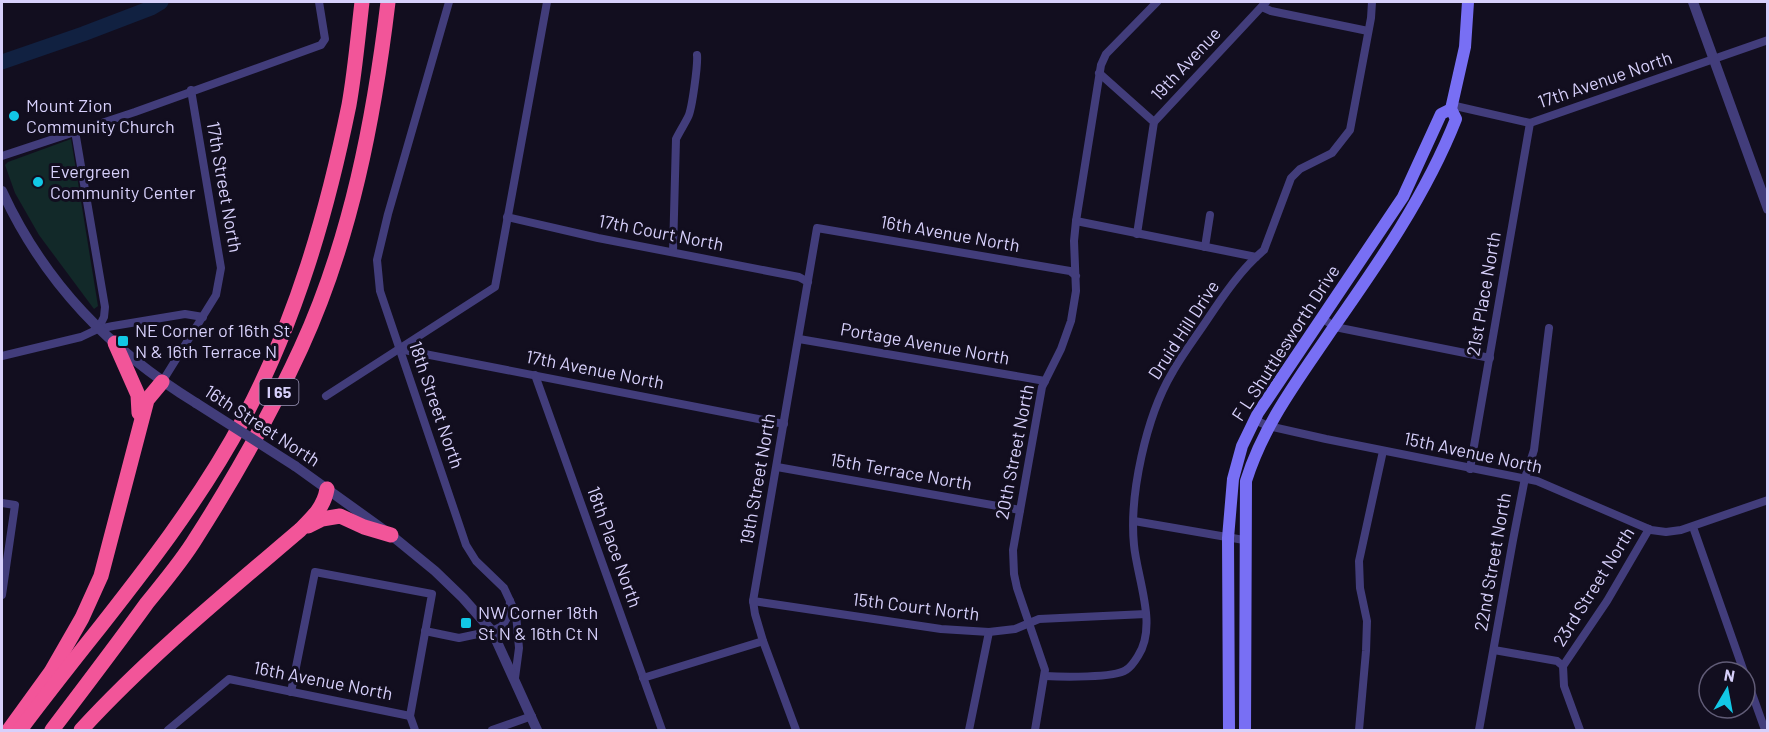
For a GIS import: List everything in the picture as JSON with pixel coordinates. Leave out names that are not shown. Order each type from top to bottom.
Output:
[{"type":"highway","name":"I 65","points":[[52,730],[195,540],[261,429],[302,347],[323,295],[364,155],[381,64],[388,2]]},
{"type":"highway","name":"I 65","points":[[20,730],[141,575],[202,487],[244,418],[303,282],[323,219],[349,103],[362,6]]},
{"type":"highway","points":[[115,343],[138,395],[139,416],[135,446]]},
{"type":"highway","points":[[9,730],[51,672],[82,618],[101,576],[147,400],[162,382]]},
{"type":"highway","points":[[81,730],[111,698],[180,634],[300,530],[319,511],[326,498],[327,489]]},
{"type":"highway","points":[[300,530],[322,519],[340,516],[364,527],[391,535]]},
{"type":"main road","name":"F L Shuttlesworth Drive","points":[[1245,730],[1246,481],[1268,426],[1335,327],[1434,171],[1456,119],[1451,107],[1465,47],[1468,2]]},
{"type":"main road","name":"F L Shuttlesworth Drive","points":[[1228,730],[1228,538],[1233,479],[1242,446],[1255,420],[1403,197],[1441,114],[1451,107]]},
{"type":"street","points":[[2,156],[321,45],[325,39],[319,2]]},
{"type":"street","name":"18th Street North","points":[[449,2],[377,260],[380,291],[466,545],[476,561],[504,588],[516,614],[519,648],[515,678]]},
{"type":"street","points":[[326,396],[495,287],[547,2]]},
{"type":"street","name":"20th Street North","points":[[1035,730],[1045,676],[1044,664],[1017,588],[1013,560],[1020,510],[1042,387],[1061,349],[1071,321],[1076,291],[1076,221],[1099,73],[1106,54],[1157,2]]},
{"type":"street","name":"Druid Hill Drive","points":[[1045,676],[1106,674],[1125,671],[1139,656],[1144,646],[1146,614],[1134,543],[1134,521],[1138,472],[1158,401],[1171,374],[1217,305],[1264,250],[1291,178],[1300,170],[1332,153],[1350,130],[1372,2]]},
{"type":"street","points":[[1693,2],[1767,209]]},
{"type":"street","points":[[1264,4],[1271,11],[1368,31]]},
{"type":"street","name":"19th Avenue","points":[[1154,122],[1264,4]]},
{"type":"street","name":"17th Avenue North","points":[[1451,107],[1530,123],[1767,40]]},
{"type":"street","points":[[674,252],[676,139],[689,116],[697,55]]},
{"type":"street","points":[[1099,73],[1154,122],[1137,234]]},
{"type":"street","name":"17th Street North","points":[[162,382],[216,295],[221,268],[191,90]]},
{"type":"street","name":"21st Place North","points":[[1470,469],[1530,123]]},
{"type":"street","points":[[75,131],[105,307],[104,317],[98,329]]},
{"type":"street","name":"16th Street North","points":[[2,191],[26,238],[53,278],[98,329],[162,382],[295,466],[391,535],[435,571],[492,631],[515,678]]},
{"type":"street","points":[[1205,247],[1210,215]]},
{"type":"street","name":"17th Court North","points":[[507,218],[799,277],[808,282]]},
{"type":"street","points":[[1076,221],[1256,257]]},
{"type":"street","name":"16th Avenue North","points":[[817,228],[1070,271],[1076,276]]},
{"type":"street","name":"19th Street North","points":[[796,730],[763,641],[754,614],[753,602],[817,228]]},
{"type":"street","points":[[2,356],[81,337],[98,329],[177,315],[203,317]]},
{"type":"street","points":[[1322,318],[1335,327],[1490,358]]},
{"type":"street","name":"22nd Street North","points":[[1479,730],[1525,478],[1535,440],[1549,327]]},
{"type":"street","name":"Portage Avenue North","points":[[799,339],[1045,381]]},
{"type":"street","name":"17th Avenue North","points":[[399,349],[784,424]]},
{"type":"street","name":"18th Place North","points":[[535,375],[662,730]]},
{"type":"street","name":"15th Avenue North","points":[[1255,420],[1268,426],[1383,451],[1537,481],[1649,529],[1666,532],[1693,527],[1767,500]]},
{"type":"street","points":[[1359,730],[1366,651],[1366,621],[1360,588],[1359,561],[1383,451]]},
{"type":"street","name":"15th Terrace North","points":[[777,467],[1020,510]]},
{"type":"street","points":[[2,503],[15,506],[2,595]]},
{"type":"street","points":[[1134,521],[1244,540]]},
{"type":"street","points":[[1693,527],[1740,660]]},
{"type":"street","name":"23rd Street North","points":[[1580,730],[1564,686],[1563,666],[1607,601],[1649,529]]},
{"type":"street","points":[[291,692],[315,572],[432,594],[410,716],[415,730]]},
{"type":"street","points":[[425,631],[459,638],[492,631],[502,626],[509,615],[510,600]]},
{"type":"street","name":"15th Court North","points":[[753,602],[941,629],[989,632],[1015,629],[1039,619],[1146,614]]},
{"type":"street","points":[[969,730],[989,632]]},
{"type":"street","points":[[643,678],[763,641]]},
{"type":"street","points":[[1494,650],[1557,661],[1563,666]]},
{"type":"street","points":[[515,678],[537,730]]},
{"type":"street","name":"16th Avenue North","points":[[168,730],[229,679],[410,716]]},
{"type":"street","points":[[1757,706],[1766,730]]},
{"type":"street","points":[[492,730],[532,716]]},
{"type":"green space","points":[[71,139],[98,306],[94,309],[39,235],[15,193],[5,165]]},
{"type":"waterway","points":[[2,62],[83,34],[161,2]]},
{"type":"place","name":"Mount Zion Community Church","points":[[14,116]]},
{"type":"place","name":"Evergreen Community Center","points":[[38,182]]},
{"type":"place","name":"NE Corner of 16th St N & 16th Terrace N","points":[[123,341]]},
{"type":"place","name":"NW Corner 18th St N & 16th Ct N","points":[[466,623]]}]
